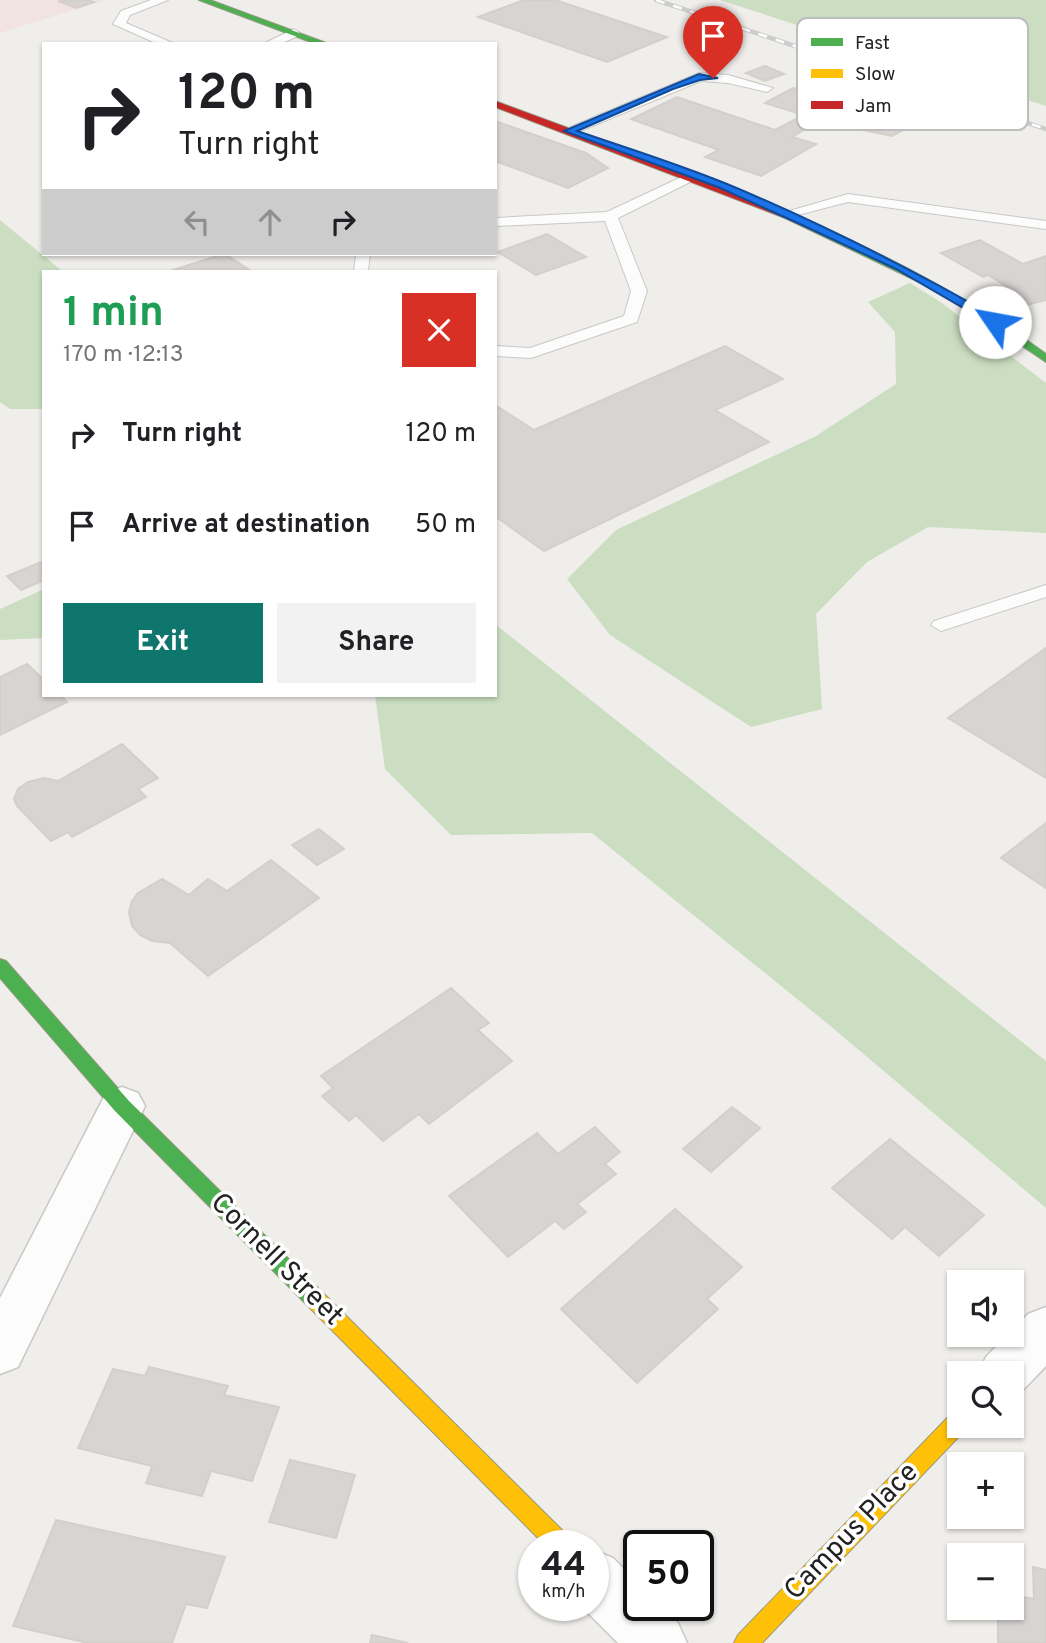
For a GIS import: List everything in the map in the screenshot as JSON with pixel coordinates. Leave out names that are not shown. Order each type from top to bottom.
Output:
[{"type":"main road","points":[[203,0],[319,42]]},
{"type":"main road","points":[[497,105],[695,176],[786,214],[900,267],[965,302],[1046,359]]},
{"type":"main road","name":"Cornell Street","points":[[0,966],[122,1106],[546,1530]]},
{"type":"main road","name":"Campus Place","points":[[746,1643],[947,1434]]},
{"type":"street","points":[[0,1350],[122,1106]]},
{"type":"street","points":[[1016,1361],[1046,1330]]},
{"type":"street","points":[[609,1594],[658,1643]]},
{"type":"lane","points":[[162,0],[125,13],[119,24],[164,42]]},
{"type":"lane","points":[[274,42],[294,33]]},
{"type":"lane","points":[[568,131],[699,77],[728,79],[767,88]]},
{"type":"lane","points":[[497,222],[610,216],[695,176]]},
{"type":"lane","points":[[786,214],[848,198],[1046,225]]},
{"type":"lane","points":[[497,351],[531,352],[631,318],[639,291],[610,216]]},
{"type":"lane","points":[[942,625],[1046,591]]},
{"type":"shaded area","points":[[0,0],[105,0],[0,33]]},
{"type":"green space","points":[[720,0],[1046,0],[1046,106],[1028,100],[1028,18],[797,18],[797,25]]},
{"type":"green space","points":[[0,220],[61,270],[42,270],[42,409],[10,409],[0,402]]},
{"type":"green space","points":[[910,283],[942,303],[1046,383],[1046,533],[928,527],[867,562],[816,614],[822,709],[751,727],[610,635],[567,579],[616,530],[816,436],[896,384],[895,332],[868,302]]},
{"type":"green space","points":[[42,590],[42,638],[0,640],[0,609]]},
{"type":"green space","points":[[497,626],[1046,1061],[1046,1208],[828,1024],[592,833],[451,835],[385,769],[375,697],[497,697]]},
{"type":"building","points":[[524,0],[555,0],[667,37],[607,62],[478,17]]},
{"type":"building","points":[[58,1],[94,2],[77,8]]},
{"type":"building","points":[[765,66],[784,74],[765,81],[746,73]]},
{"type":"building","points":[[793,88],[797,89],[797,113],[765,103]]},
{"type":"building","points":[[677,97],[775,130],[797,119],[797,130],[804,130],[792,137],[816,144],[761,176],[705,157],[719,150],[631,119]]},
{"type":"building","points":[[497,122],[586,153],[608,168],[568,188],[497,162]]},
{"type":"building","points":[[863,130],[903,130],[892,136]]},
{"type":"building","points":[[547,234],[586,257],[536,275],[498,252]]},
{"type":"building","points":[[980,240],[1023,264],[1046,256],[1046,300],[1023,306],[997,292],[1009,288],[988,275],[983,277],[941,253]]},
{"type":"building","points":[[217,256],[228,256],[249,270],[173,270]]},
{"type":"building","points":[[725,346],[783,379],[715,410],[769,442],[544,551],[497,517],[497,406],[534,430]]},
{"type":"building","points":[[42,562],[42,581],[21,590],[7,576]]},
{"type":"building","points":[[1046,648],[1046,778],[948,718]]},
{"type":"building","points":[[27,664],[42,678],[42,697],[62,697],[67,702],[0,735],[0,677]]},
{"type":"building","points":[[122,744],[158,778],[138,789],[146,797],[72,837],[68,832],[51,841],[17,806],[14,799],[18,789],[28,782],[44,778],[58,781]]},
{"type":"building","points":[[1046,823],[1046,888],[1001,858]]},
{"type":"building","points":[[319,829],[344,849],[317,865],[292,845]]},
{"type":"building","points":[[271,860],[319,898],[208,976],[170,943],[152,941],[140,935],[132,926],[129,912],[132,901],[138,893],[162,879],[189,895],[208,879],[227,891]]},
{"type":"building","points":[[451,988],[489,1023],[478,1030],[512,1061],[429,1124],[419,1114],[383,1141],[356,1115],[349,1121],[322,1096],[333,1088],[321,1076]]},
{"type":"building","points":[[732,1107],[760,1128],[711,1172],[683,1149]]},
{"type":"building","points":[[595,1127],[620,1152],[605,1164],[616,1174],[577,1204],[586,1212],[564,1229],[555,1221],[508,1257],[449,1196],[537,1133],[558,1154]]},
{"type":"building","points":[[890,1139],[984,1215],[939,1256],[905,1227],[892,1239],[832,1188]]},
{"type":"building","points":[[675,1209],[742,1267],[707,1299],[718,1309],[637,1383],[561,1309]]},
{"type":"building","points":[[149,1367],[228,1386],[224,1395],[279,1407],[252,1481],[211,1471],[202,1496],[146,1483],[152,1466],[78,1448],[113,1369],[145,1376]]},
{"type":"building","points":[[290,1460],[355,1475],[336,1538],[269,1522]]},
{"type":"building","points":[[56,1520],[225,1557],[207,1608],[186,1604],[172,1643],[88,1643],[13,1626]]},
{"type":"building","points":[[1033,1567],[1046,1570],[1046,1643],[998,1643],[998,1620],[1024,1620],[1024,1597],[1034,1599]]},
{"type":"building","points":[[372,1635],[408,1643],[370,1643]]},
{"type":"railway","points":[[656,0],[797,47]]},
{"type":"railway","points":[[1028,123],[1046,129]]},
{"type":"traffic: fast","points":[[203,0],[319,42]]},
{"type":"traffic: fast","points":[[789,216],[857,246],[922,280],[986,317],[1046,359]]},
{"type":"traffic: fast","points":[[0,966],[122,1106],[314,1298]]},
{"type":"traffic: slow","points":[[314,1298],[546,1530]]},
{"type":"traffic: slow","points":[[746,1643],[947,1434]]},
{"type":"traffic: jam","points":[[497,105],[789,216]]},
{"type":"route","points":[[713,78],[699,77],[670,87],[568,131],[721,185],[804,222],[900,267],[995,322]]}]
